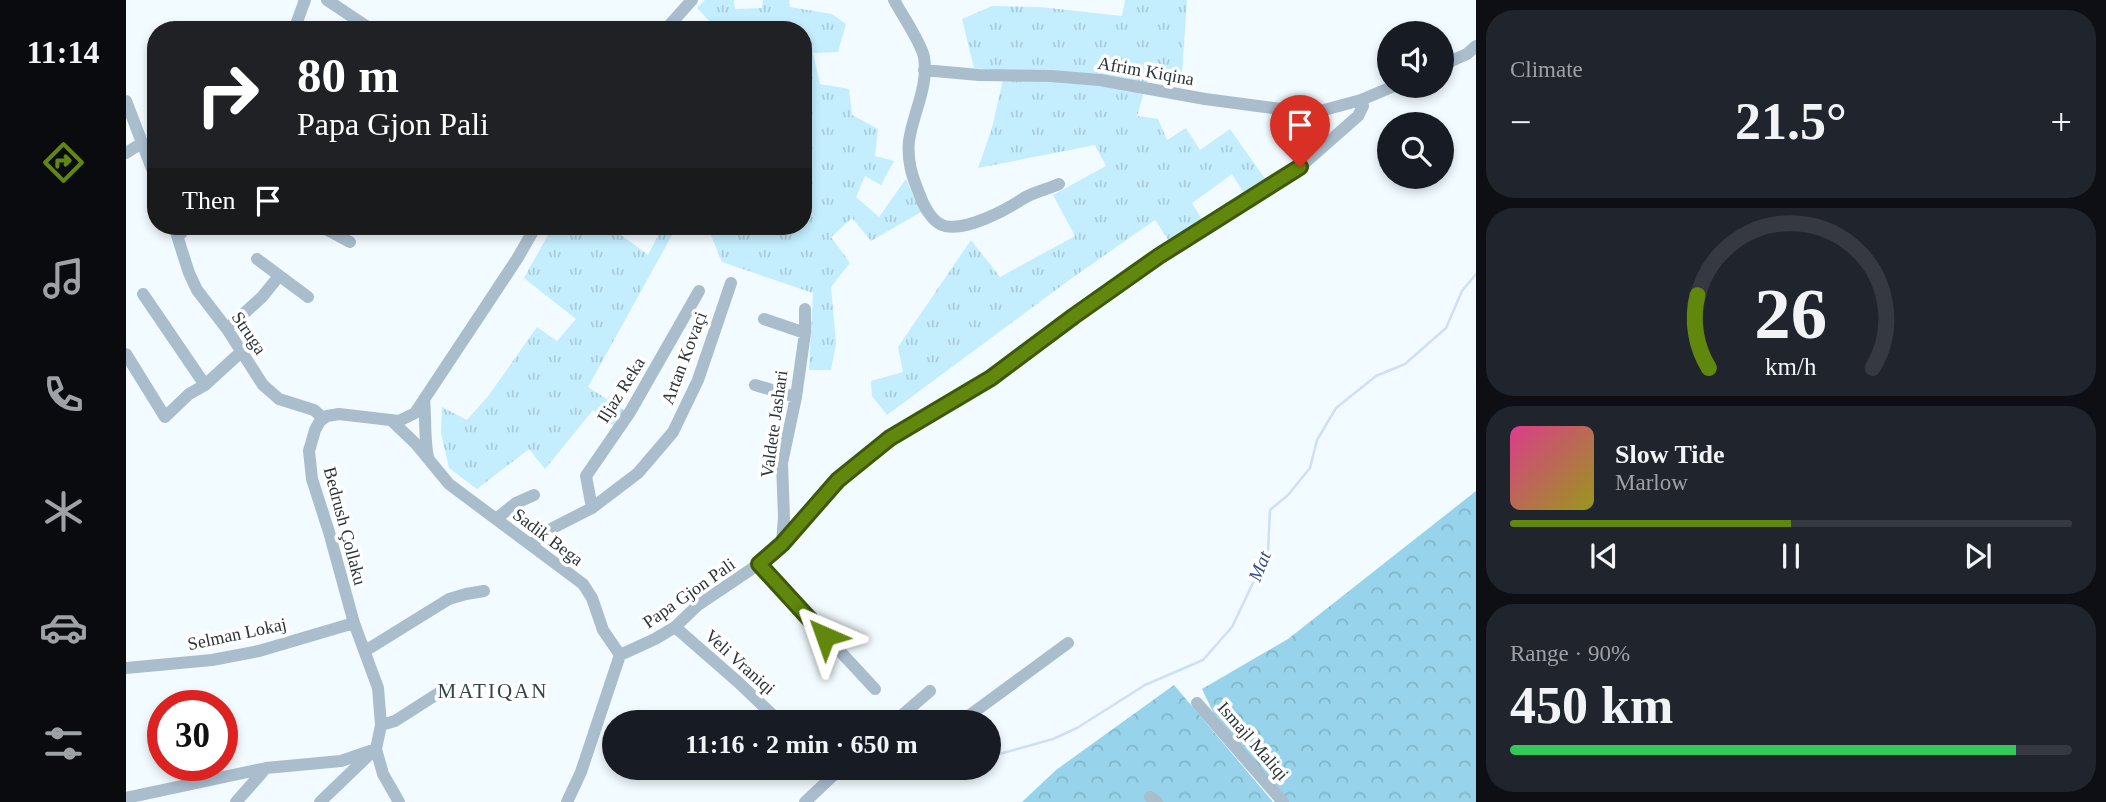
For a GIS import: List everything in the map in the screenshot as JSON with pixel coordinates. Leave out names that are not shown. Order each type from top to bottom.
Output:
[{"type":"street","points":[[297,21],[305,0]]},
{"type":"street","points":[[327,0],[358,21]]},
{"type":"street","points":[[673,21],[692,0]]},
{"type":"street","points":[[894,0],[924,56],[921,100],[909,143],[909,159],[912,178],[920,198],[936,221],[943,226],[968,225],[1059,184]]},
{"type":"street","points":[[1454,60],[1476,46]]},
{"type":"street","name":"Afrim Kiqina","points":[[924,70],[1100,80],[1205,99],[1303,112],[1324,110],[1361,100]]},
{"type":"street","points":[[1361,100],[1377,93]]},
{"type":"street","name":"Papa Gjon Pali","points":[[620,655],[675,627],[698,605],[759,564],[782,544],[838,480],[890,438],[991,378],[1159,256],[1300,167],[1358,116],[1363,106],[1361,100]]},
{"type":"street","points":[[126,101],[147,156]]},
{"type":"street","points":[[126,153],[142,143]]},
{"type":"street","name":"Struga","points":[[177,235],[197,290],[227,330],[262,385],[284,402],[314,410],[323,418]]},
{"type":"street","points":[[337,235],[350,242]]},
{"type":"street","points":[[323,418],[339,414],[399,421],[415,413],[531,235]]},
{"type":"street","points":[[257,259],[308,297]]},
{"type":"street","points":[[227,330],[262,297],[279,276]]},
{"type":"street","name":"Artan Kovaçi","points":[[531,545],[547,531],[592,508],[638,473],[673,432],[698,380],[731,283]]},
{"type":"street","name":"Iljaz Reka","points":[[592,508],[586,475],[630,412],[699,291]]},
{"type":"street","points":[[143,293],[205,385]]},
{"type":"street","name":"Valdete Jashari","points":[[782,544],[782,463],[796,397],[805,333],[805,309]]},
{"type":"street","points":[[764,319],[805,333]]},
{"type":"street","points":[[126,354],[165,417],[241,352]]},
{"type":"street","points":[[755,385],[796,397]]},
{"type":"street","points":[[424,399],[427,422],[424,438],[428,457]]},
{"type":"street","name":"Bedrush Çollaku","points":[[323,418],[309,446],[310,473],[354,623],[378,688],[381,725],[376,749]]},
{"type":"street","name":"Sadik Bega","points":[[392,421],[428,457],[449,484],[583,584],[592,598],[603,630],[620,655]]},
{"type":"street","name":"Sadik Bega","points":[[496,519],[516,503],[534,495]]},
{"type":"street","points":[[759,564],[874,689]]},
{"type":"street","points":[[365,651],[449,599],[484,591]]},
{"type":"street","name":"Selman Lokaj","points":[[126,668],[212,660],[259,651],[354,623]]},
{"type":"street","name":"Veli Vraniqi","points":[[675,627],[767,710]]},
{"type":"street","points":[[977,710],[1068,643]]},
{"type":"street","points":[[567,802],[581,772],[620,655]]},
{"type":"street","points":[[381,725],[395,721],[445,689]]},
{"type":"street","points":[[908,710],[930,691]]},
{"type":"street","name":"Ismajl Maliqi","points":[[1197,703],[1283,802]]},
{"type":"street","points":[[126,798],[266,768],[341,761],[376,749]]},
{"type":"street","points":[[320,802],[376,749]]},
{"type":"street","points":[[376,749],[383,774],[399,802]]},
{"type":"street","points":[[236,802],[266,768]]},
{"type":"street","points":[[805,802],[824,780]]},
{"type":"green space","points":[[705,0],[734,0],[735,9],[762,8],[763,0],[789,0],[790,7],[832,14],[846,24],[838,52],[813,53],[820,84],[849,89],[852,115],[878,129],[875,156],[894,161],[881,185],[865,176],[856,197],[879,217],[906,179],[921,212],[871,241],[852,218],[831,237],[850,263],[831,287],[836,344],[831,370],[809,370],[813,293],[722,262],[711,235],[812,235],[812,21],[709,21],[697,8]]},
{"type":"green space","points":[[1125,0],[1187,0],[1181,88],[1149,74],[1137,116],[1158,119],[1167,140],[1186,128],[1200,150],[1230,129],[1268,183],[1247,198],[1232,174],[1192,203],[1204,223],[1171,244],[1155,220],[887,415],[872,396],[871,381],[903,372],[898,347],[971,240],[1000,277],[1075,236],[1053,195],[1106,166],[1095,145],[978,168],[992,128],[1005,71],[974,68],[962,19],[992,6],[1040,7],[1122,16]]},
{"type":"green space","points":[[548,235],[621,235],[648,255],[658,235],[672,235],[588,387],[624,410],[615,427],[593,410],[545,469],[529,449],[477,489],[449,468],[441,433],[442,407],[467,420],[489,395],[537,327],[557,341],[576,319],[524,278]]},
{"type":"green space","points":[[1476,491],[1476,802],[1288,802],[1213,712],[1202,689],[1288,639]]},
{"type":"green space","points":[[1174,685],[1273,802],[1022,802],[1056,770]]},
{"type":"waterway","name":"Mat","points":[[1001,754],[1053,739],[1077,728],[1145,685],[1203,660],[1232,627],[1268,551],[1270,510],[1288,495],[1310,468],[1317,440],[1336,408],[1376,376],[1405,364],[1446,328],[1462,291],[1476,274]]},
{"type":"district","name":"MATIQAN","points":[[493,691]]},
{"type":"route","points":[[825,636],[759,564],[782,544],[838,480],[890,438],[991,378],[1159,256],[1300,167]]}]
